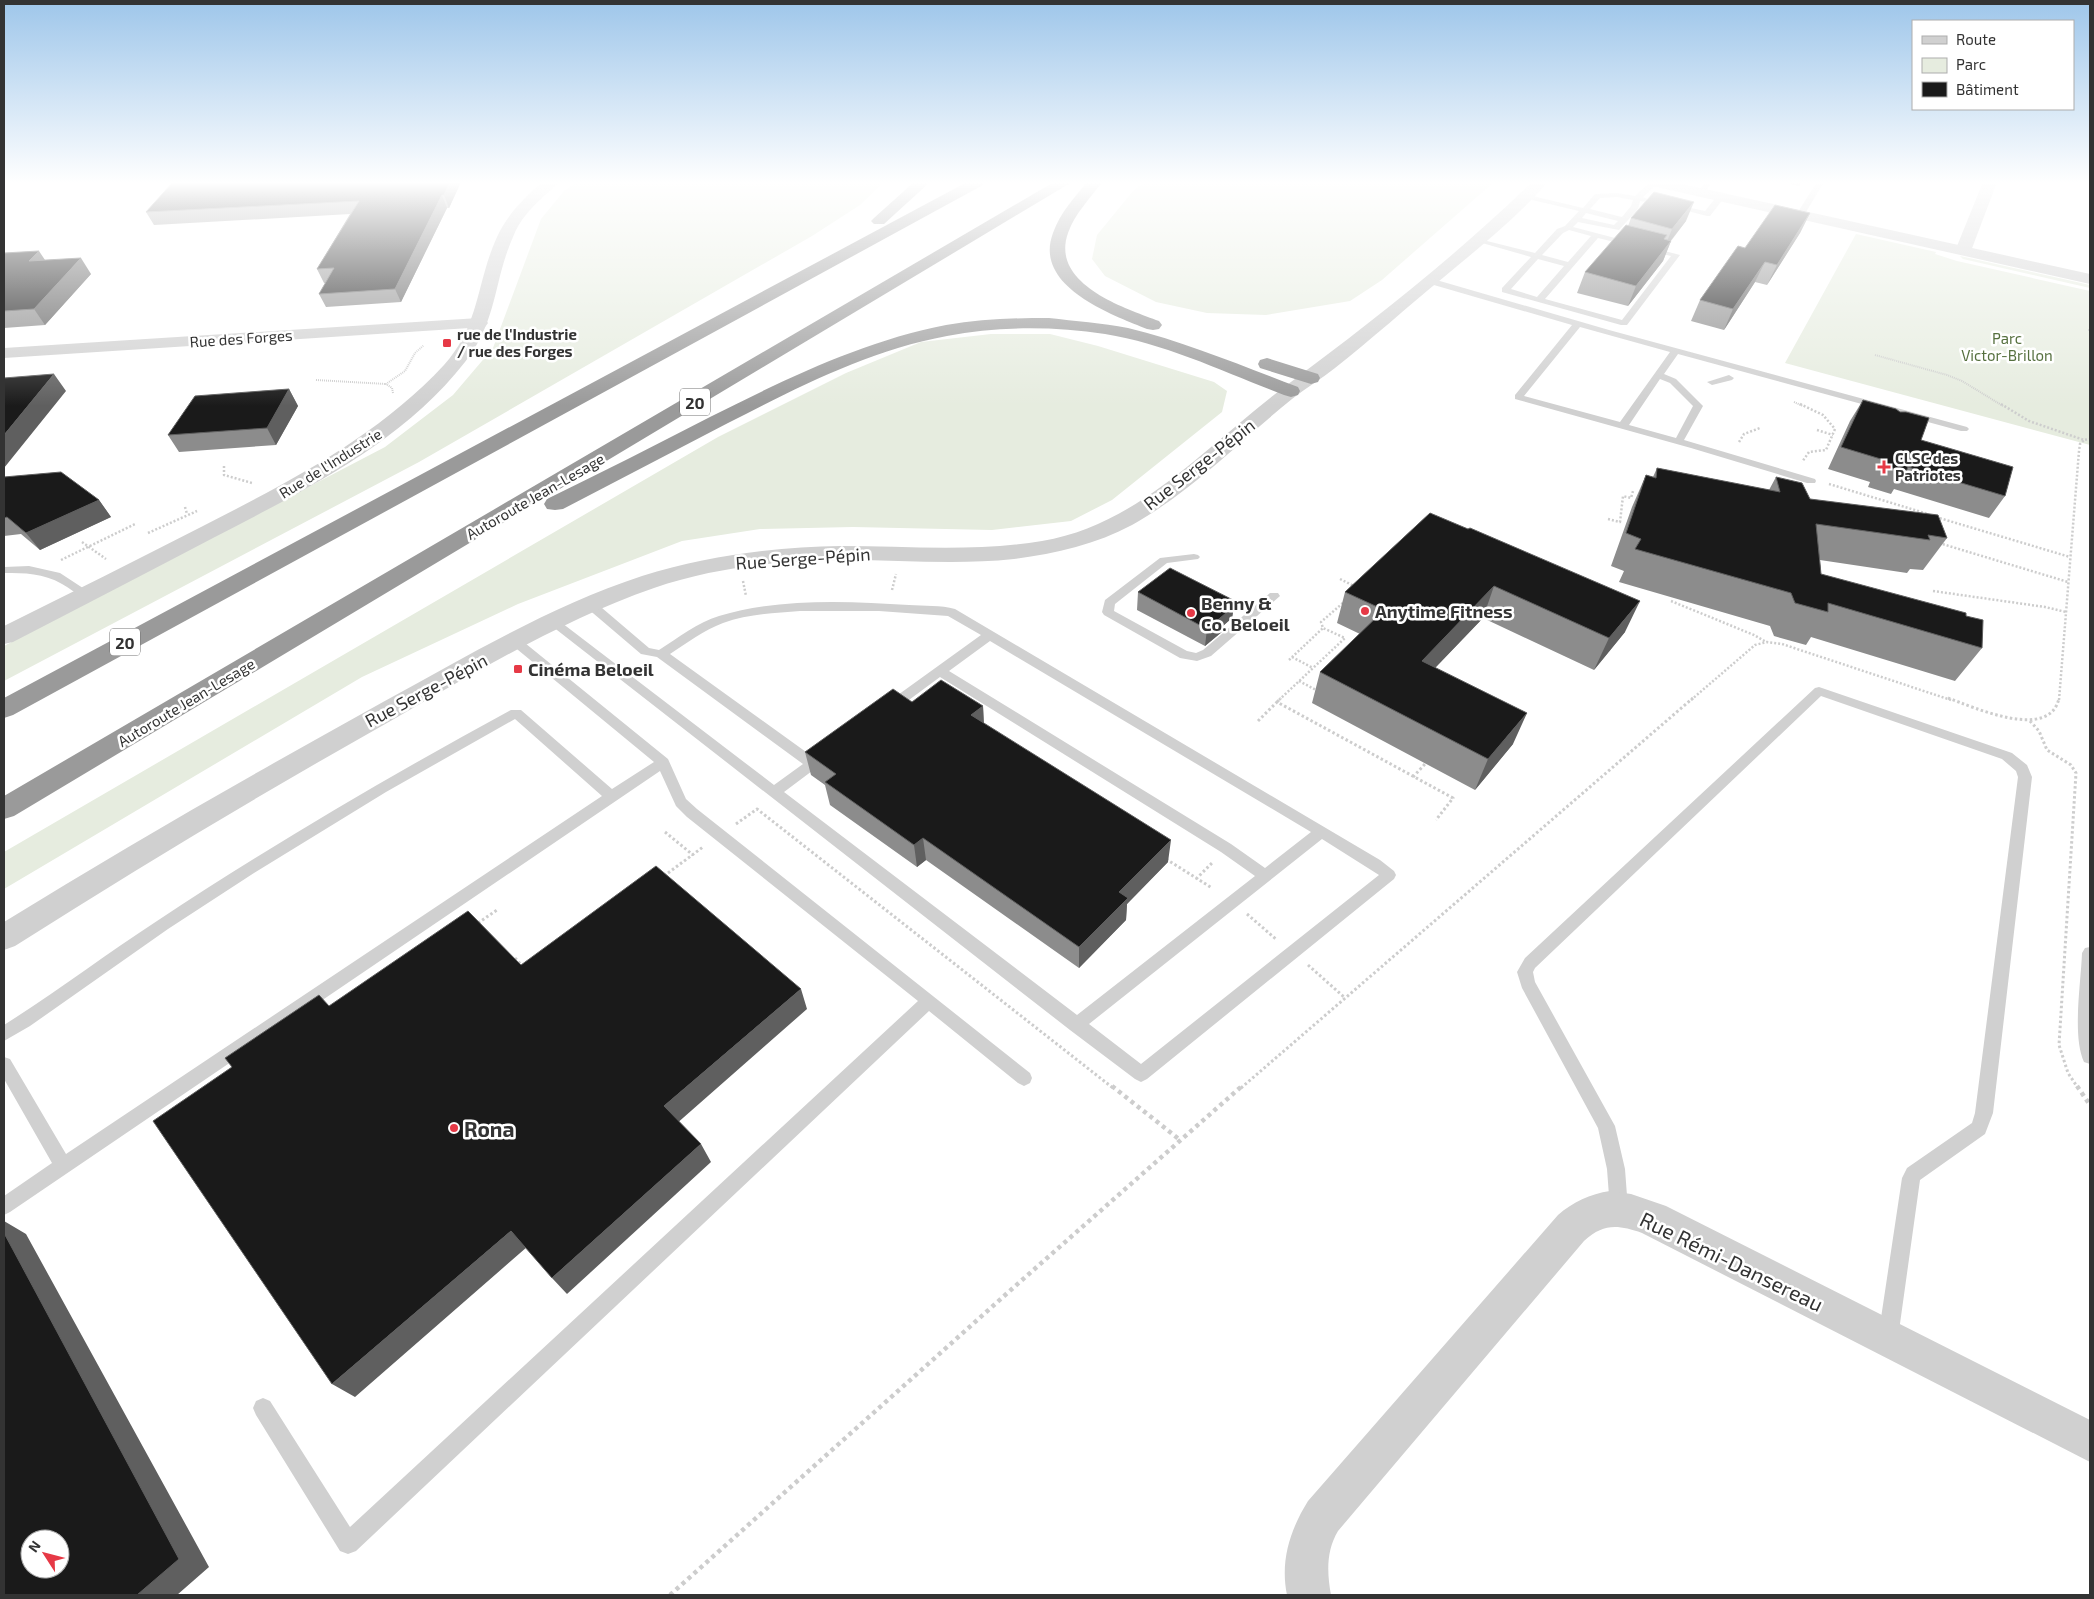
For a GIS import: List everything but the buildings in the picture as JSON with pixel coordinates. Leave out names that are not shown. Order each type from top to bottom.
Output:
[{"type":"highway","points":[[829,261],[835,257]]},
{"type":"highway","name":"20","points":[[4,709],[837,257]]},
{"type":"highway","name":"Autoroute Jean-Lesage","points":[[4,809],[941,257]]},
{"type":"highway","points":[[1058,257],[1061,267],[1078,288],[1098,302],[1137,320],[1311,378]]},
{"type":"highway","points":[[324,620],[799,380],[866,352],[913,337],[960,328],[1003,323],[1052,324],[1104,329],[1152,340],[1291,391]]},
{"type":"street","name":"Rue de l'Industrie","points":[[4,636],[270,500],[362,446],[412,406],[444,376],[466,350],[479,323],[498,257]]},
{"type":"street","name":"Rue Serge-Pépin","points":[[4,937],[136,855],[261,782],[516,642],[591,605],[637,586],[679,573],[749,560],[840,553],[996,554],[1036,549],[1077,539],[1113,526],[1141,510],[1173,487],[1460,257]]},
{"type":"street","points":[[1988,257],[2090,279]]},
{"type":"street","name":"Rue des Forges","points":[[4,353],[479,323]]},
{"type":"street","name":"Rue Rémi-Dansereau","points":[[1309,1595],[1306,1570],[1307,1555],[1315,1527],[1323,1516],[1571,1228],[1588,1214],[1603,1210],[1619,1209],[1652,1219],[2090,1442]]},
{"type":"lane","points":[[1535,257],[1505,290],[1624,323],[1675,257]]},
{"type":"lane","points":[[1538,257],[1570,265]]},
{"type":"lane","points":[[1539,300],[1577,257]]},
{"type":"lane","points":[[1430,281],[1578,324],[1964,429]]},
{"type":"lane","points":[[1578,324],[1518,397],[1811,482]]},
{"type":"lane","points":[[1622,427],[1676,350]]},
{"type":"lane","points":[[1659,375],[1673,381],[1698,406],[1678,442]]},
{"type":"lane","points":[[1712,382],[1729,378]]},
{"type":"lane","points":[[1892,424],[1897,411]]},
{"type":"lane","points":[[1194,557],[1164,560],[1111,601],[1108,606],[1108,612],[1184,655],[1196,657],[1208,654],[1274,596]]},
{"type":"lane","points":[[4,570],[39,570],[55,575],[86,594]]},
{"type":"lane","points":[[591,605],[645,651],[662,654],[813,764]]},
{"type":"lane","points":[[554,623],[1141,1074],[1389,874],[950,612],[879,607],[800,607],[765,610],[721,619],[697,631],[662,654]]},
{"type":"lane","points":[[880,715],[990,635]]},
{"type":"lane","points":[[516,642],[663,762],[681,802],[692,813],[1024,1078]]},
{"type":"lane","points":[[940,672],[1226,848],[1266,875]]},
{"type":"lane","points":[[1619,1209],[1616,1169],[1606,1126],[1528,983],[1526,972],[1530,963],[1819,691],[2006,756],[2018,764],[2025,777],[1984,1113],[1979,1128],[1913,1174],[1911,1178],[1888,1339]]},
{"type":"lane","points":[[4,1034],[164,924],[301,838],[432,759],[516,713],[611,796]]},
{"type":"lane","points":[[774,792],[836,747]]},
{"type":"lane","points":[[4,1206],[663,762]]},
{"type":"lane","points":[[1076,1024],[1321,832]]},
{"type":"lane","points":[[2090,952],[2086,1038],[2090,1057]]},
{"type":"lane","points":[[263,1408],[348,1543],[929,1002]]},
{"type":"lane","points":[[4,1064],[63,1166]]},
{"type":"path","points":[[386,384],[405,371],[415,353],[425,341]]},
{"type":"path","points":[[1875,356],[1947,375],[1962,381],[2029,421],[2084,440],[2090,439]]},
{"type":"path","points":[[316,380],[386,384],[394,390],[391,397]]},
{"type":"path","points":[[1786,398],[1830,421],[1835,429],[1826,450],[1809,452],[1802,462],[1793,459]]},
{"type":"path","points":[[1739,443],[1744,434],[1760,428]]},
{"type":"path","points":[[1817,430],[1833,435]]},
{"type":"path","points":[[1671,601],[1767,642],[1798,649],[1995,715],[2030,720],[2050,715],[2057,707],[2080,444],[2084,440]]},
{"type":"path","points":[[224,466],[224,475],[258,484],[252,487]]},
{"type":"path","points":[[1822,482],[2070,557]]},
{"type":"path","points":[[1608,519],[1620,522],[1623,496],[1631,498],[1633,492]]},
{"type":"path","points":[[185,507],[187,514]]},
{"type":"path","points":[[148,533],[187,514],[199,511]]},
{"type":"path","points":[[55,563],[135,524]]},
{"type":"path","points":[[1934,541],[2068,582]]},
{"type":"path","points":[[82,542],[110,562]]},
{"type":"path","points":[[892,588],[896,574]]},
{"type":"path","points":[[1340,580],[1359,588],[1353,593]]},
{"type":"path","points":[[743,582],[745,594]]},
{"type":"path","points":[[1933,591],[2045,607],[2066,612]]},
{"type":"path","points":[[1347,599],[1321,622],[1323,628],[1353,641]]},
{"type":"path","points":[[1336,609],[1341,612]]},
{"type":"path","points":[[1313,668],[1290,658],[1323,628]]},
{"type":"path","points":[[1258,721],[1345,638]]},
{"type":"path","points":[[670,1595],[1013,1288],[1344,997],[1744,652],[1755,645],[1767,642]]},
{"type":"path","points":[[1299,681],[1323,693]]},
{"type":"path","points":[[1277,702],[1453,798],[1436,820]]},
{"type":"path","points":[[2030,720],[2039,731],[2042,744],[2047,750],[2071,765],[2076,773],[2059,1045],[2068,1073],[2090,1105]]},
{"type":"path","points":[[1413,776],[1425,764]]},
{"type":"path","points":[[733,826],[757,809],[1180,1140]]},
{"type":"path","points":[[665,832],[693,855]]},
{"type":"path","points":[[662,878],[706,846]]},
{"type":"path","points":[[1164,857],[1212,888]]},
{"type":"path","points":[[1196,879],[1215,860]]},
{"type":"path","points":[[478,923],[497,910]]},
{"type":"path","points":[[1243,911],[1280,942]]},
{"type":"path","points":[[473,920],[485,929]]},
{"type":"path","points":[[511,955],[531,974]]},
{"type":"path","points":[[1306,963],[1344,997]]},
{"type":"green space","points":[[527,257],[776,257],[419,462],[4,681],[4,646],[385,447],[453,395],[493,348]]},
{"type":"green space","points":[[1092,257],[1409,257],[1382,280],[1350,301],[1266,315],[1207,313],[1156,302],[1105,276],[1092,259]]},
{"type":"green space","name":"Parc Victor-Brillon","points":[[1844,257],[1943,257],[2090,291],[2090,445],[1785,363]]},
{"type":"green space","points":[[1961,257],[2090,285],[2090,288],[1963,259]]},
{"type":"green space","points":[[991,334],[1050,334],[1098,346],[1214,382],[1227,391],[1222,412],[1112,500],[1071,521],[992,530],[853,527],[760,529],[682,541],[518,604],[362,677],[4,889],[4,852],[718,437],[846,373],[921,342]]},
{"type":"place","name":"rue de l'Industrie / rue des Forges","points":[[447,343]]},
{"type":"place","name":"CLSC des Patriotes","points":[[1884,467]]},
{"type":"place","name":"Anytime Fitness","points":[[1365,611]]},
{"type":"place","name":"Benny & Co. Beloeil","points":[[1191,613]]},
{"type":"place","name":"Cinéma Beloeil","points":[[518,669]]},
{"type":"place","name":"Rona","points":[[454,1128]]}]
